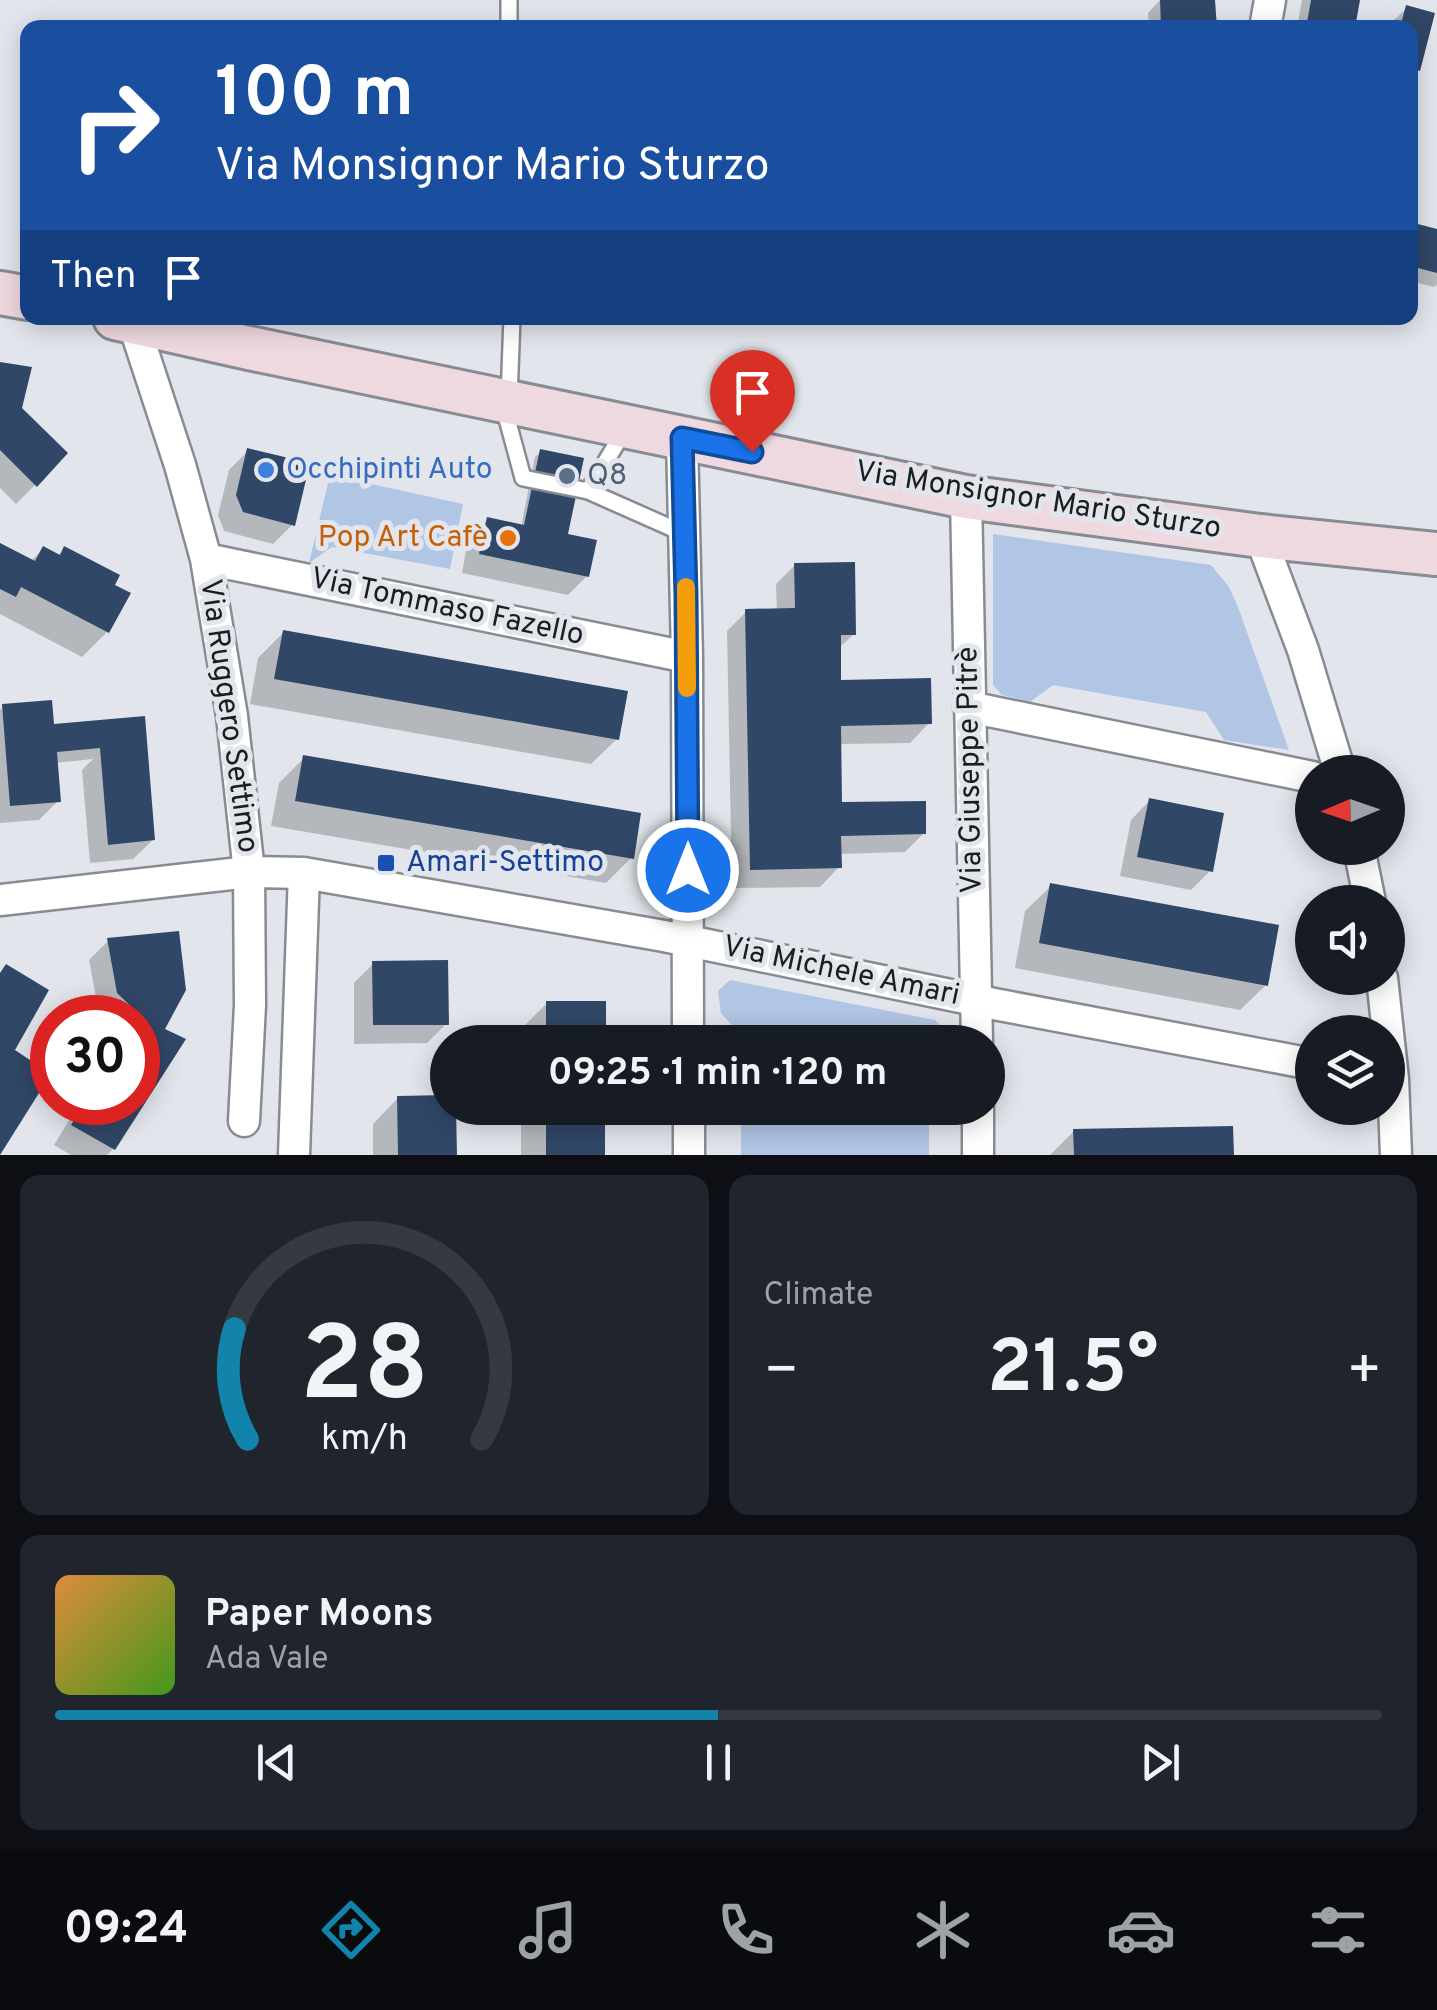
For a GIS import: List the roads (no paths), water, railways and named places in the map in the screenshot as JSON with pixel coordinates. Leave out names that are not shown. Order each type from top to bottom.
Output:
[{"type":"main road","name":"Via Monsignor Mario Sturzo","points":[[148,325],[966,497],[1260,536],[1437,554]]},
{"type":"street","name":"Via Ruggero Settimo","points":[[126,325],[180,466],[206,559],[232,716],[249,872],[250,1005],[244,1121]]},
{"type":"street","points":[[682,438],[688,1025]]},
{"type":"street","name":"Via Giuseppe Pitrè","points":[[966,497],[977,1025]]},
{"type":"street","points":[[1260,536],[1335,755]]},
{"type":"street","name":"Via Tommaso Fazello","points":[[206,559],[687,657]]},
{"type":"street","points":[[968,707],[1295,774]]},
{"type":"street","name":"Via Michele Amari","points":[[0,900],[249,872],[304,873],[688,941],[1295,1061]]},
{"type":"street","points":[[294,1155],[304,873]]},
{"type":"street","points":[[688,1125],[689,1155]]},
{"type":"street","points":[[978,1125],[978,1155]]},
{"type":"street","points":[[1394,1125],[1396,1155]]},
{"type":"lane","points":[[511,325],[505,401],[523,478],[588,491],[685,534]]},
{"type":"lane","points":[[588,491],[628,426]]},
{"type":"place","name":"Occhipinti Auto","points":[[266,470]]},
{"type":"place","name":"Q8","points":[[567,476]]},
{"type":"place","name":"Pop Art Cafè","points":[[508,538]]},
{"type":"place","name":"Amari-Settimo","points":[[386,863]]}]
